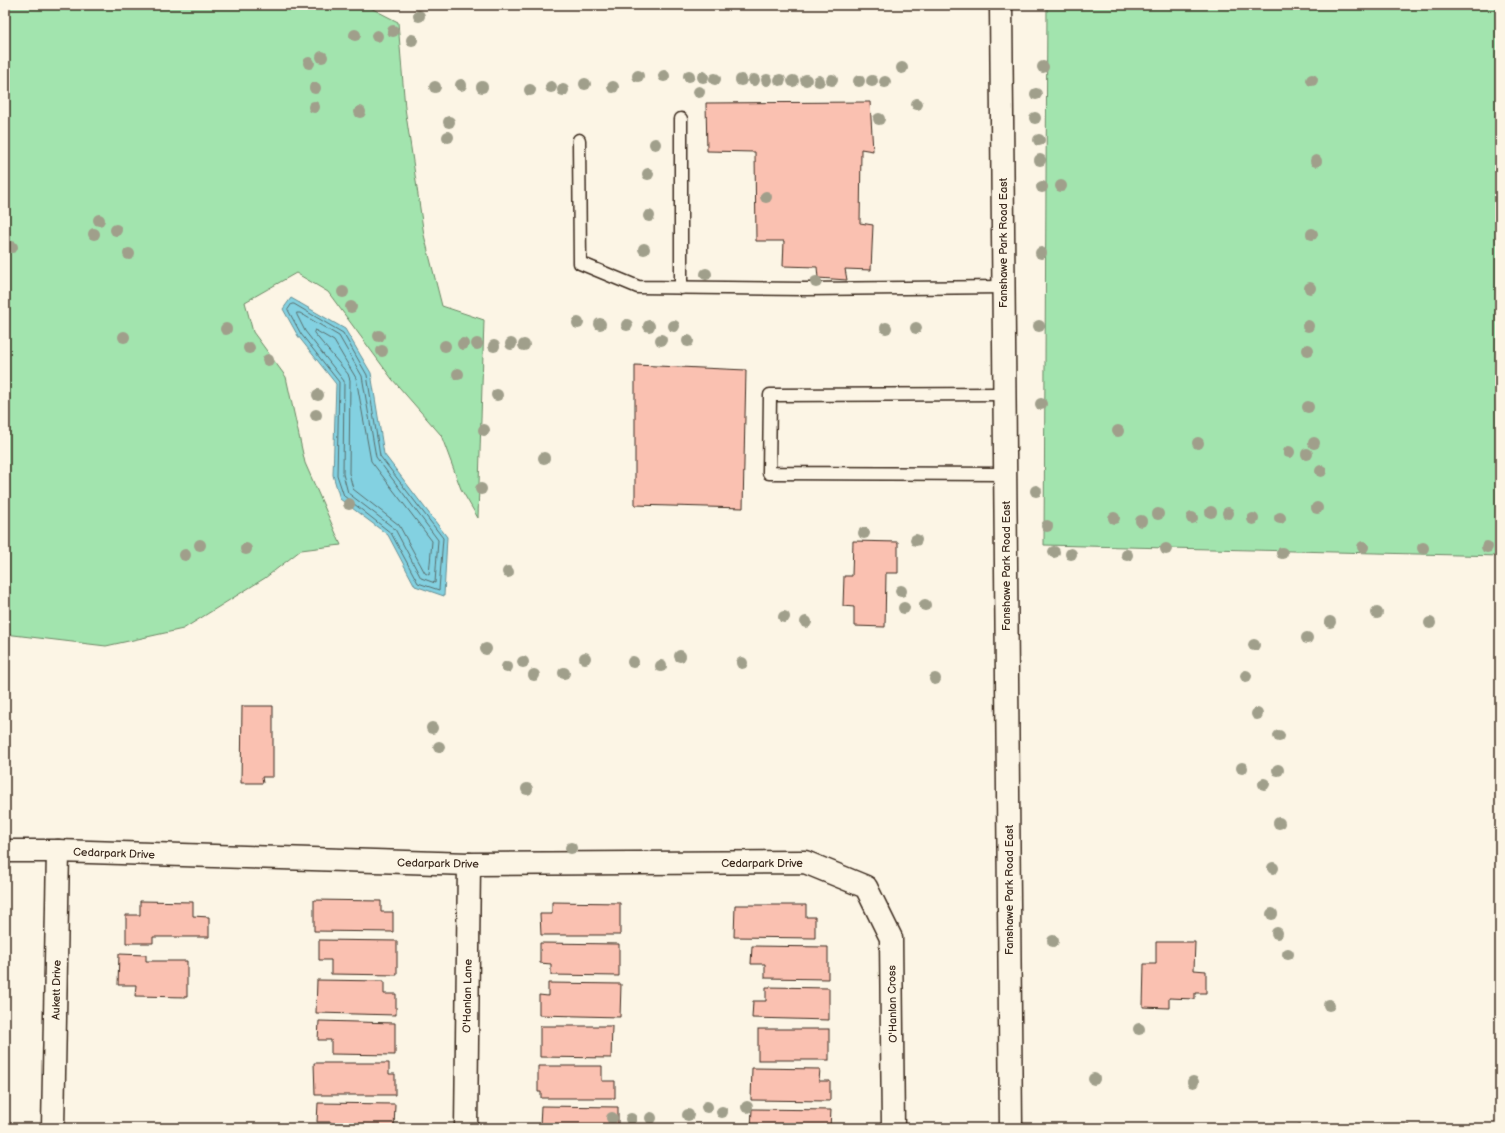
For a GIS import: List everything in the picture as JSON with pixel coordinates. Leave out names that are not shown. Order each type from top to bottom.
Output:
[{"type":"street","name":"Fanshawe Park Road East","points":[[1001,5],[1010,1128]]},
{"type":"street","name":"Cedarpark Drive","points":[[5,851],[58,851],[469,864],[805,862],[866,887]]},
{"type":"street","name":"Aukett Drive","points":[[53,1128],[58,851]]},
{"type":"street","name":"O'Hanlan Lane","points":[[466,1128],[469,864]]},
{"type":"street","name":"O'Hanlan Cross","points":[[866,887],[891,938],[893,1128]]},
{"type":"lane","points":[[681,119],[681,288]]},
{"type":"lane","points":[[579,140],[580,263],[638,287],[805,289],[1004,287]]},
{"type":"lane","points":[[1004,394],[770,395],[769,473],[1005,474]]},
{"type":"green space","points":[[5,5],[365,5],[398,22],[405,108],[424,235],[442,306],[484,320],[478,518],[461,489],[441,435],[392,379],[328,292],[296,273],[245,302],[253,332],[286,377],[305,463],[341,545],[301,550],[265,578],[183,629],[106,646],[5,634]]},
{"type":"green space","points":[[1047,5],[1500,5],[1500,556],[1044,545]]},
{"type":"water","points":[[291,298],[345,329],[371,373],[384,454],[447,537],[444,596],[415,586],[388,535],[340,499],[333,475],[336,384],[298,336],[283,309]]},
{"type":"building","points":[[870,102],[873,151],[861,149],[860,223],[873,225],[871,270],[845,269],[847,280],[818,278],[817,267],[783,266],[784,241],[756,241],[755,152],[707,151],[706,103]]},
{"type":"building","points":[[635,365],[746,370],[743,508],[635,505]]},
{"type":"building","points":[[853,541],[898,542],[898,573],[886,573],[885,627],[854,626],[854,607],[843,606],[844,576],[852,576]]},
{"type":"building","points":[[242,706],[273,706],[273,777],[262,777],[263,783],[241,783]]},
{"type":"building","points":[[314,900],[381,901],[381,912],[393,912],[393,932],[314,931]]},
{"type":"building","points":[[140,901],[193,902],[193,916],[209,917],[209,937],[153,937],[153,943],[126,943],[126,915],[140,915]]},
{"type":"building","points":[[552,902],[620,903],[620,935],[541,935],[540,914],[552,914]]},
{"type":"building","points":[[735,905],[806,905],[806,917],[815,917],[815,938],[734,937]]},
{"type":"building","points":[[319,940],[397,941],[397,975],[331,974],[331,960],[319,960]]},
{"type":"building","points":[[1156,942],[1195,942],[1194,970],[1206,971],[1206,993],[1195,993],[1195,999],[1169,998],[1169,1008],[1143,1007],[1144,964],[1156,964]]},
{"type":"building","points":[[540,943],[619,944],[619,976],[551,975],[551,964],[540,963]]},
{"type":"building","points":[[752,946],[828,947],[828,979],[765,978],[765,964],[751,964]]},
{"type":"building","points":[[119,954],[146,955],[146,961],[187,961],[187,997],[135,996],[136,985],[118,985]]},
{"type":"building","points":[[317,980],[384,981],[384,994],[396,994],[396,1015],[316,1013]]},
{"type":"building","points":[[548,983],[621,984],[620,1017],[539,1015],[539,995],[548,996]]},
{"type":"building","points":[[766,987],[829,988],[829,1020],[752,1018],[753,1001],[766,1001]]},
{"type":"building","points":[[319,1021],[395,1023],[395,1055],[331,1054],[331,1040],[318,1040]]},
{"type":"building","points":[[540,1026],[612,1026],[611,1058],[540,1057]]},
{"type":"building","points":[[758,1029],[829,1029],[829,1060],[758,1060]]},
{"type":"building","points":[[314,1063],[389,1063],[389,1074],[395,1074],[395,1095],[315,1095]]},
{"type":"building","points":[[538,1066],[602,1066],[602,1081],[615,1081],[615,1098],[541,1098],[541,1092],[538,1092]]},
{"type":"building","points":[[752,1068],[820,1069],[819,1081],[830,1081],[830,1101],[751,1100]]},
{"type":"building","points":[[318,1103],[395,1104],[394,1128],[331,1128],[331,1122],[317,1122]]},
{"type":"building","points":[[541,1106],[618,1107],[618,1128],[540,1127]]},
{"type":"building","points":[[752,1109],[831,1110],[830,1128],[751,1128]]},
{"type":"building","points":[[1410,1125],[1410,1128],[1254,1128],[1253,1126]]}]
